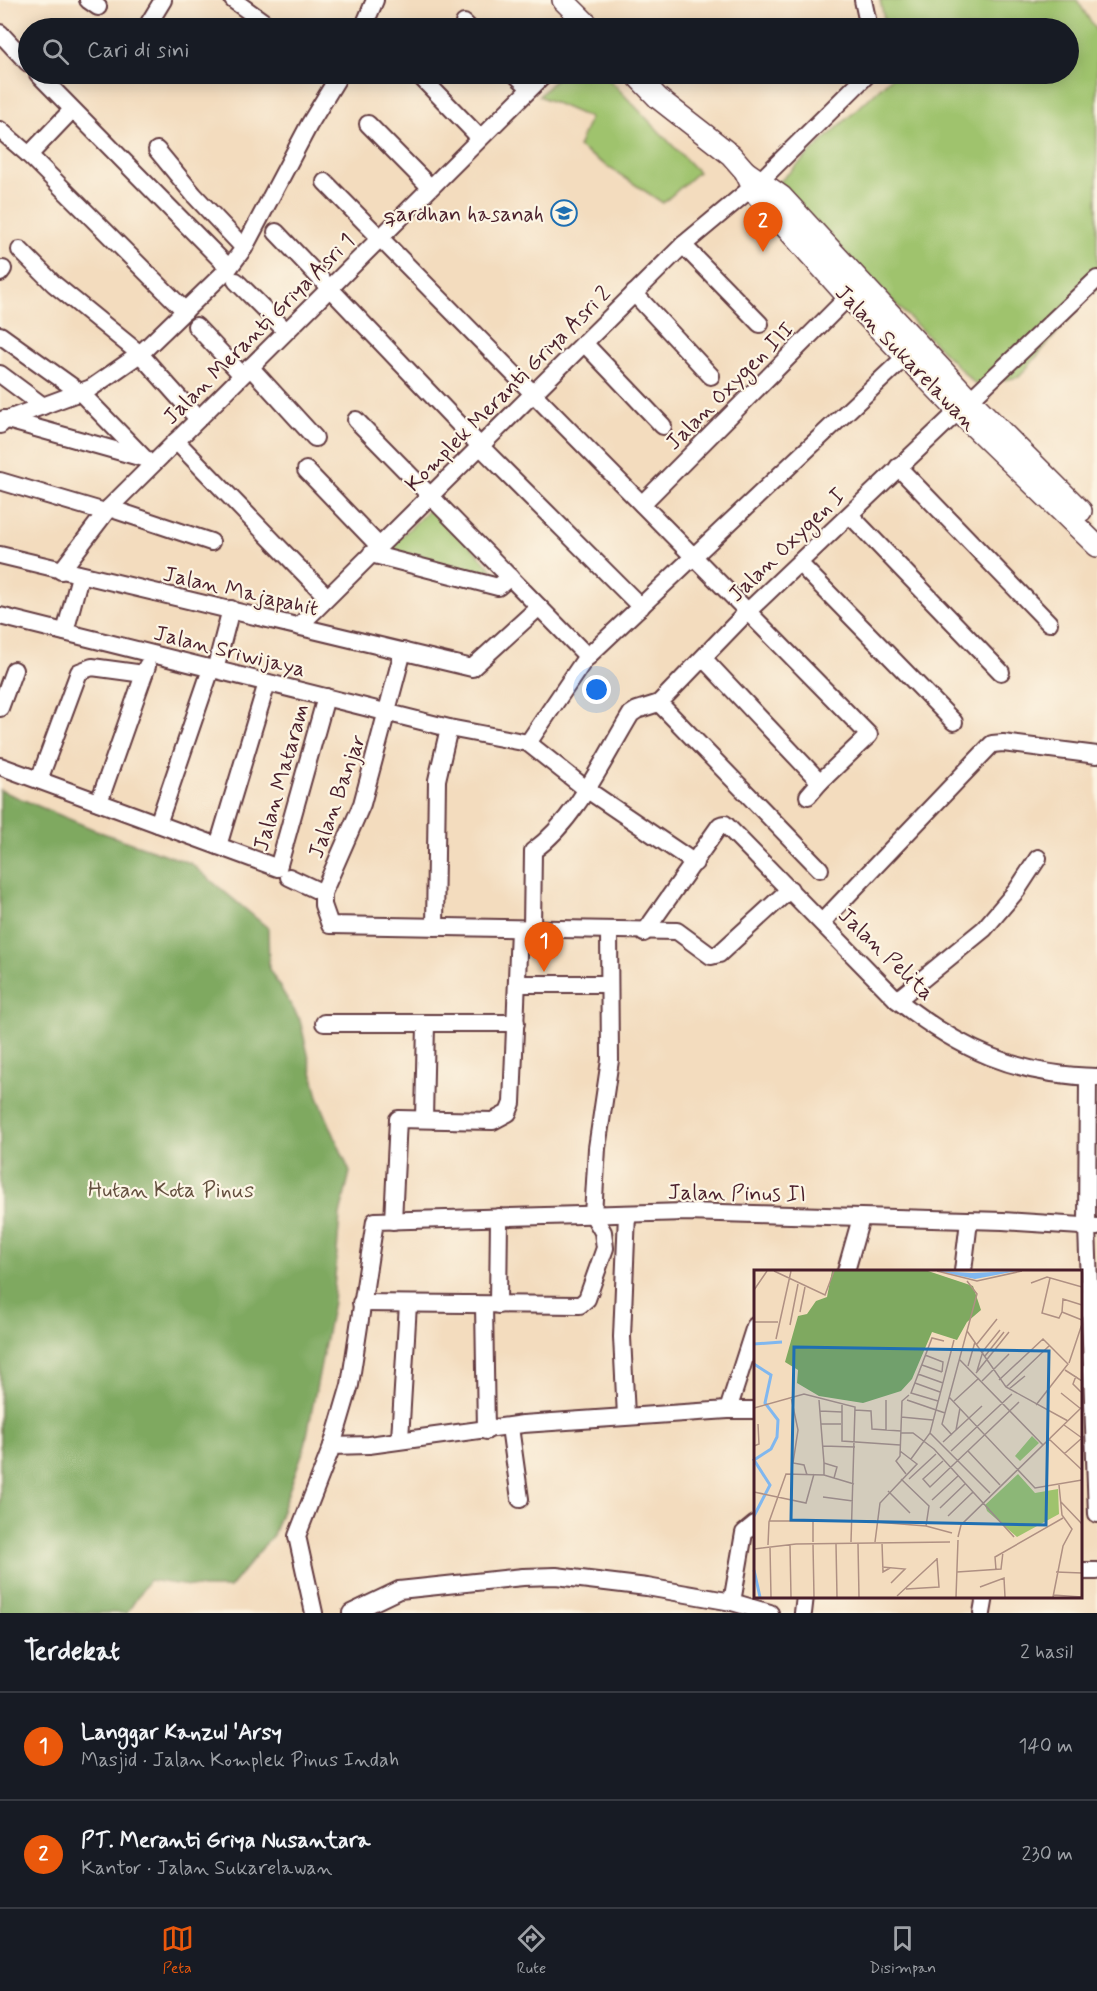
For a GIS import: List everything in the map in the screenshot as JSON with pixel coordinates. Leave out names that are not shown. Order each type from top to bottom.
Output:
[{"type":"main road","points":[[563,0],[580,18]]},
{"type":"main road","points":[[644,84],[658,98],[732,155],[753,180]]},
{"type":"main road","name":"Jalan Sukarelawan","points":[[753,180],[848,297],[904,357],[965,406],[1097,526]]},
{"type":"main road","name":"Jalan Sukarelawan","points":[[753,180],[781,196],[965,406],[1097,546]]},
{"type":"street","points":[[152,18],[164,0]]},
{"type":"street","points":[[233,0],[258,18]]},
{"type":"street","points":[[367,18],[375,0]]},
{"type":"street","points":[[863,0],[867,18]]},
{"type":"street","points":[[0,33],[18,52]]},
{"type":"street","points":[[47,84],[286,331]]},
{"type":"street","points":[[2,420],[81,393],[141,354],[185,311],[232,274],[332,84]]},
{"type":"street","points":[[428,84],[480,138]]},
{"type":"street","points":[[526,84],[530,88]]},
{"type":"street","name":"Jalan Meranti Griya Asri 1","points":[[62,571],[107,510],[151,460],[176,441],[534,84]]},
{"type":"street","points":[[753,180],[857,84]]},
{"type":"street","points":[[29,155],[72,110]]},
{"type":"street","points":[[368,124],[430,188]]},
{"type":"street","points":[[0,129],[29,155],[185,311]]},
{"type":"street","points":[[157,150],[194,195],[244,248]]},
{"type":"street","name":"Komplek Meranti Griya Asri 2","points":[[298,626],[634,293],[753,180]]},
{"type":"street","points":[[325,182],[381,237],[532,395],[869,733],[808,796]]},
{"type":"street","points":[[276,232],[480,446],[641,607]]},
{"type":"street","points":[[683,245],[760,324]]},
{"type":"street","points":[[20,250],[54,284],[141,354],[198,419]]},
{"type":"street","name":"Jalan Oxygen I","points":[[586,789],[631,714],[659,703],[704,659],[748,610],[800,564],[898,467],[1097,279]]},
{"type":"street","points":[[634,293],[711,376]]},
{"type":"street","name":"Jalan Oxygen III","points":[[642,504],[848,297]]},
{"type":"street","points":[[196,326],[315,438]]},
{"type":"street","points":[[0,335],[81,393],[151,460]]},
{"type":"street","points":[[584,343],[663,426]]},
{"type":"street","points":[[528,743],[588,657],[904,357]]},
{"type":"street","points":[[0,374],[44,406]]},
{"type":"street","points":[[2,420],[151,460]]},
{"type":"street","points":[[356,420],[588,657]]},
{"type":"street","points":[[176,441],[327,597]]},
{"type":"street","points":[[898,467],[1049,623]]},
{"type":"street","points":[[306,470],[375,550],[497,587],[510,577]]},
{"type":"street","points":[[0,481],[107,510],[211,542]]},
{"type":"street","points":[[850,515],[1001,672]]},
{"type":"street","name":"Jalan Majapahit","points":[[0,555],[472,668],[539,607]]},
{"type":"street","points":[[800,564],[954,722]]},
{"type":"street","points":[[65,632],[80,576]]},
{"type":"street","points":[[158,824],[213,669],[231,609]]},
{"type":"street","name":"Jalan Sriwijaya","points":[[0,616],[449,728]]},
{"type":"street","name":"Jalan Banjar","points":[[323,893],[362,804],[403,651]]},
{"type":"street","points":[[99,802],[151,654]]},
{"type":"street","points":[[704,659],[820,782]]},
{"type":"street","points":[[39,780],[79,672],[92,667],[144,674]]},
{"type":"street","points":[[0,708],[14,670]]},
{"type":"street","points":[[218,846],[267,683]]},
{"type":"street","name":"Jalan Mataram","points":[[283,873],[326,698]]},
{"type":"street","points":[[659,703],[820,869]]},
{"type":"street","points":[[435,927],[437,780],[449,728],[528,743],[586,789],[695,862],[644,933]]},
{"type":"street","points":[[822,922],[992,744],[1003,743],[1097,755]]},
{"type":"street","points":[[0,766],[218,846],[283,873],[323,893],[323,905],[330,925],[609,930],[644,933],[677,931],[711,956],[719,954],[790,889]]},
{"type":"street","points":[[393,1221],[398,1119],[493,1121],[508,1113],[512,1103],[517,984],[526,928],[533,851],[546,844],[586,789]]},
{"type":"street","name":"Jalan Pelita","points":[[695,862],[720,825],[725,824],[897,1000],[963,1044],[999,1062],[1093,1077]]},
{"type":"street","points":[[897,1000],[984,929],[1017,890],[1038,858]]},
{"type":"street","points":[[314,1613],[297,1536],[332,1446],[350,1385],[361,1303],[584,1304],[605,1248],[603,1232],[593,1215],[597,1148],[610,1060],[609,930]]},
{"type":"street","points":[[517,984],[609,984]]},
{"type":"street","points":[[324,1023],[516,1023]]},
{"type":"street","points":[[424,1119],[426,1023]]},
{"type":"street","points":[[1093,1077],[1092,1227],[1097,1514]]},
{"type":"street","name":"Jalan Pinus II","points":[[361,1303],[375,1221],[686,1212],[1092,1227]]},
{"type":"street","points":[[626,1416],[622,1337],[627,1214]]},
{"type":"street","points":[[486,1431],[491,1305],[499,1217]]},
{"type":"street","points":[[846,1270],[861,1218]]},
{"type":"street","points":[[963,1270],[968,1248],[969,1221]]},
{"type":"street","points":[[400,1438],[408,1304]]},
{"type":"street","points":[[728,1410],[754,1329]]},
{"type":"street","points":[[332,1446],[369,1445],[400,1438],[626,1416],[754,1410]]},
{"type":"street","points":[[510,1427],[520,1499]]},
{"type":"street","points":[[732,1602],[744,1533],[754,1525]]},
{"type":"street","points":[[1082,1571],[1097,1570]]},
{"type":"street","points":[[351,1613],[399,1590],[522,1577],[567,1577],[647,1587],[732,1602],[770,1613]]},
{"type":"street","points":[[803,1613],[805,1598]]},
{"type":"street","points":[[982,1613],[985,1598]]},
{"type":"green space","points":[[880,0],[1077,0],[1097,32],[1097,287],[1019,377],[976,385],[777,184],[884,84],[1079,84],[1079,18],[884,18]]},
{"type":"green space","points":[[551,84],[614,84],[698,172],[663,203],[578,147],[590,118],[539,96]]},
{"type":"green space","points":[[433,506],[504,582],[385,552]]},
{"type":"green space","name":"Hutan Kota Pinus","points":[[0,790],[100,832],[190,863],[268,928],[269,969],[300,1020],[318,1097],[350,1172],[340,1215],[333,1302],[305,1446],[273,1535],[229,1588],[203,1588],[149,1580],[127,1613],[0,1613]]},
{"type":"place","name":"qardhan hasanah","points":[[564,213]]},
{"type":"place","name":"PT. Meranti Griya Nusantara","points":[[763,252]]},
{"type":"place","name":"Langgar Kanzul 'Arsy","points":[[544,972]]}]
